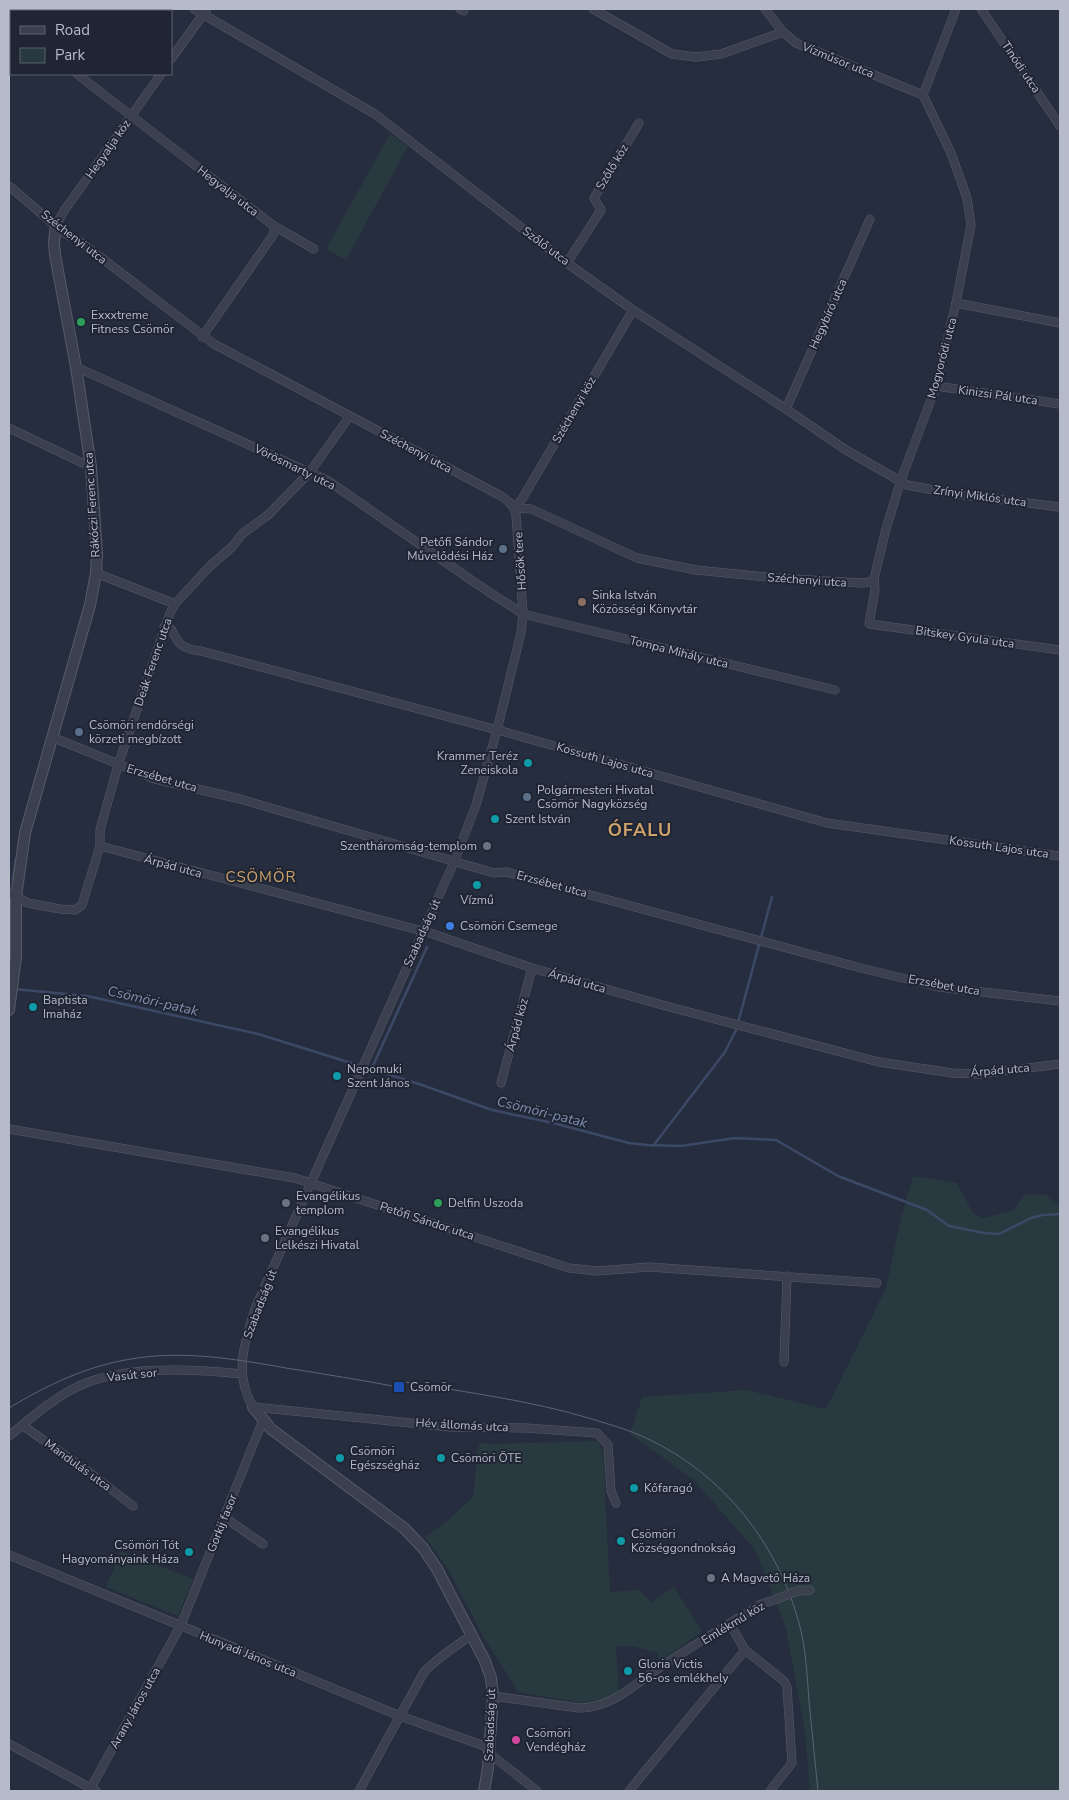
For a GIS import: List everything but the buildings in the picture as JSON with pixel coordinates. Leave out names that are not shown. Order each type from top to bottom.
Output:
[{"type":"street","name":"Szőlő utca","points":[[194,9],[205,11],[375,114],[567,263],[632,310],[846,450],[901,480]]},
{"type":"street","points":[[593,9],[672,54],[696,57],[721,54],[783,32]]},
{"type":"street","name":"Vízműsor utca","points":[[764,9],[783,32],[796,43],[923,95]]},
{"type":"street","points":[[923,95],[956,9]]},
{"type":"street","name":"Tinódi utca","points":[[981,9],[1060,126]]},
{"type":"street","points":[[172,58],[205,11]]},
{"type":"street","name":"Hegyalja utca","points":[[78,75],[274,226],[314,249]]},
{"type":"street","name":"Hegyalja köz","points":[[56,225],[160,75]]},
{"type":"street","name":"Mogyoródi utca","points":[[870,624],[875,590],[874,579],[901,480],[936,386],[956,303],[971,225],[967,198],[951,153],[923,95]]},
{"type":"street","name":"Szőlő köz","points":[[567,263],[601,210],[594,198],[639,123]]},
{"type":"street","name":"Széchenyi utca","points":[[9,186],[56,225],[82,243],[202,337],[226,352],[500,496],[514,508],[532,509],[637,558],[664,564],[696,570],[776,578],[862,583],[874,579]]},
{"type":"street","name":"Hegybíró utca","points":[[786,409],[870,219]]},
{"type":"street","name":"Rákóczi Ferenc utca","points":[[9,1010],[16,956],[12,895],[25,833],[90,605],[96,573],[97,536],[91,468],[76,366],[55,255],[56,225]]},
{"type":"street","points":[[202,337],[271,238],[274,233],[274,226]]},
{"type":"street","points":[[956,303],[1060,323]]},
{"type":"street","name":"Széchenyi köz","points":[[514,508],[522,499],[632,310]]},
{"type":"street","name":"Vörösmarty utca","points":[[76,366],[327,480],[474,582],[524,614]]},
{"type":"street","name":"Kinizsi Pál utca","points":[[936,386],[1060,404]]},
{"type":"street","name":"Deák Ferenc utca","points":[[12,895],[28,903],[70,910],[78,908],[84,901],[100,846],[100,830],[118,765],[164,627],[176,604],[209,567],[232,548],[242,534],[268,515],[310,472],[349,417]]},
{"type":"street","points":[[9,428],[91,468]]},
{"type":"street","name":"Zrínyi Miklós utca","points":[[901,480],[907,485],[955,494],[1060,507]]},
{"type":"street","name":"Hősök tere","points":[[514,508],[518,532],[524,614]]},
{"type":"street","points":[[96,573],[176,604]]},
{"type":"street","name":"Tompa Mihály utca","points":[[524,614],[835,690]]},
{"type":"street","name":"Szabadság út","points":[[484,1791],[493,1696],[489,1670],[437,1569],[415,1538],[271,1429],[253,1407],[246,1394],[242,1374],[242,1353],[256,1306],[454,862],[476,805],[497,730],[524,614]]},
{"type":"street","name":"Bitskey Gyula utca","points":[[870,624],[1060,650]]},
{"type":"street","name":"Kossuth Lajos utca","points":[[164,627],[171,629],[180,646],[190,650],[201,651],[497,730],[828,823],[1060,856]]},
{"type":"street","name":"Erzsébet utca","points":[[52,737],[155,779],[240,799],[494,873],[507,872],[759,941],[938,987],[1060,1001]]},
{"type":"street","name":"Árpád utca","points":[[100,846],[422,932],[532,968],[662,1005],[879,1062],[952,1073],[979,1074],[1060,1064]]},
{"type":"street","name":"Árpád köz","points":[[501,1083],[532,968]]},
{"type":"street","name":"Petőfi Sándor utca","points":[[9,1129],[295,1178],[569,1268],[597,1271],[649,1267],[877,1283]]},
{"type":"street","points":[[784,1362],[787,1276]]},
{"type":"street","name":"Vasút sor","points":[[9,1436],[76,1387],[93,1380],[118,1374],[203,1370],[242,1374]]},
{"type":"street","name":"Hév állomás utca","points":[[253,1407],[450,1427],[526,1428],[597,1433],[608,1445],[612,1491],[616,1503]]},
{"type":"street","name":"Gorkij fasor","points":[[180,1626],[263,1420]]},
{"type":"street","name":"Mandulás utca","points":[[22,1425],[90,1472],[133,1506]]},
{"type":"street","points":[[224,1517],[263,1544]]},
{"type":"street","name":"Hunyadi János utca","points":[[9,1555],[400,1716],[489,1750],[536,1791]]},
{"type":"street","name":"Emlékmű köz","points":[[493,1696],[579,1708],[606,1704],[625,1693],[660,1667],[759,1605],[797,1591],[810,1590]]},
{"type":"street","points":[[730,1624],[745,1650],[784,1681],[787,1687],[792,1763],[770,1791]]},
{"type":"street","name":"Arany János utca","points":[[92,1790],[180,1626]]},
{"type":"street","points":[[359,1791],[424,1672],[435,1661],[472,1635]]},
{"type":"street","points":[[629,1791],[745,1650]]},
{"type":"street","points":[[9,1744],[92,1790]]},
{"type":"green space","points":[[390,134],[408,146],[346,260],[326,249]]},
{"type":"green space","points":[[913,1176],[957,1183],[973,1213],[982,1218],[1012,1211],[1026,1194],[1046,1195],[1060,1206],[1060,1791],[810,1791],[805,1732],[786,1628],[756,1551],[694,1480],[630,1434],[642,1397],[746,1390],[826,1409],[886,1288],[899,1226]]},
{"type":"green space","points":[[598,1441],[603,1453],[610,1592],[639,1590],[651,1602],[674,1587],[702,1632],[660,1661],[657,1652],[630,1646],[616,1646],[619,1693],[606,1701],[588,1704],[517,1692],[485,1640],[448,1569],[425,1537],[445,1523],[473,1497],[479,1443]]},
{"type":"green space","points":[[121,1551],[193,1579],[178,1616],[106,1587]]},
{"type":"waterway","points":[[13,880],[16,859]]},
{"type":"waterway","points":[[653,1146],[725,1052],[736,1030],[772,897]]},
{"type":"waterway","points":[[9,966],[11,946]]},
{"type":"waterway","points":[[371,1070],[427,947]]},
{"type":"waterway","name":"Csömöri-patak","points":[[14,989],[87,996],[258,1034],[422,1085],[492,1110],[553,1123],[629,1143],[681,1146],[735,1138],[776,1140],[838,1176],[927,1210],[949,1226],[999,1234],[1031,1218],[1060,1214]]},
{"type":"tram line","points":[[9,1408],[53,1384],[99,1366],[150,1356],[170,1355],[228,1359],[398,1387]]},
{"type":"tram line","points":[[399,1381],[496,1397],[568,1412],[620,1428],[648,1439],[675,1454],[700,1471],[723,1492],[762,1539],[790,1594],[799,1623],[806,1662],[818,1791]]},
{"type":"place","name":"Exxxtreme Fitness Csömör","points":[[81,322]]},
{"type":"place","name":"Petőfi Sándor Művelődési Ház","points":[[503,549]]},
{"type":"place","name":"Sinka István Közösségi Könyvtár","points":[[582,602]]},
{"type":"place","name":"Csömöri rendőrségi körzeti megbízott","points":[[79,732]]},
{"type":"place","name":"Krammer Teréz Zeneiskola","points":[[528,763]]},
{"type":"place","name":"Polgármesteri Hivatal Csömör Nagyközség","points":[[527,797]]},
{"type":"place","name":"Szent István","points":[[495,819]]},
{"type":"place","name":"Szentháromság-templom","points":[[487,846]]},
{"type":"place","name":"Vízmű","points":[[477,885]]},
{"type":"place","name":"Csömöri Csemege","points":[[450,926]]},
{"type":"place","name":"Baptista Imaház","points":[[33,1007]]},
{"type":"place","name":"Nepomuki Szent János","points":[[337,1076]]},
{"type":"place","name":"Evangélikus templom","points":[[286,1203]]},
{"type":"place","name":"Delfin Uszoda","points":[[438,1203]]},
{"type":"place","name":"Evangélikus Lelkészi Hivatal","points":[[265,1238]]},
{"type":"place","name":"Csömör","points":[[399,1387]]},
{"type":"place","name":"Csömöri Egészségház","points":[[340,1458]]},
{"type":"place","name":"Csömöri ÖTE","points":[[441,1458]]},
{"type":"place","name":"Kőfaragó","points":[[634,1488]]},
{"type":"place","name":"Csömöri Községgondnokság","points":[[621,1541]]},
{"type":"place","name":"Csömöri Tót Hagyományaink Háza","points":[[189,1552]]},
{"type":"place","name":"A Magvető Háza","points":[[711,1578]]},
{"type":"place","name":"Gloria Victis 56-os emlékhely","points":[[628,1671]]},
{"type":"place","name":"Csömöri Vendégház","points":[[516,1740]]},
{"type":"district","name":"ÓFALU","points":[[640,830]]},
{"type":"district","name":"CSÖMÖR","points":[[261,877]]}]
